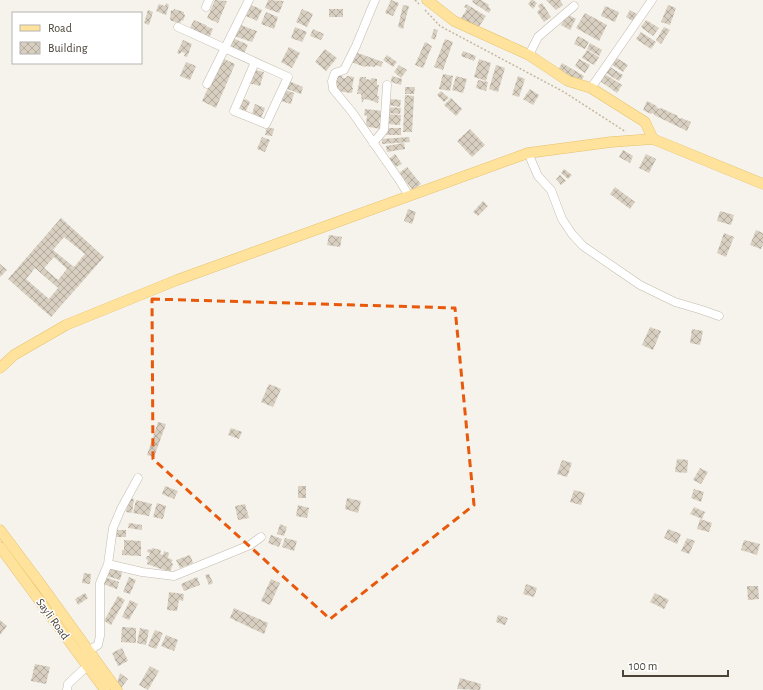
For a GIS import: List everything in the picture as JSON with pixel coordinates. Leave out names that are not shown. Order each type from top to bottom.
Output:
[{"type":"main road","points":[[424,3],[454,21],[529,55],[568,80],[592,88],[645,122],[653,139]]},
{"type":"main road","points":[[0,368],[14,355],[66,325],[177,280],[528,153],[611,142],[653,139],[763,184]]},
{"type":"main road","points":[[0,530],[117,690]]},
{"type":"main road","name":"Sayli Road","points":[[1,552],[105,690]]},
{"type":"street","points":[[207,84],[249,0]]},
{"type":"street","points":[[375,0],[356,46],[344,70],[335,73],[332,81],[333,89],[352,112],[409,196]]},
{"type":"street","points":[[592,88],[652,0]]},
{"type":"street","points":[[529,55],[538,37],[574,6]]},
{"type":"street","points":[[178,27],[225,48],[288,77],[266,124],[234,111],[255,62]]},
{"type":"street","points":[[373,143],[384,130],[386,85]]},
{"type":"street","points":[[528,153],[538,176],[551,190],[562,219],[572,234],[583,246],[640,285],[675,302],[719,316]]},
{"type":"street","points":[[79,655],[98,645],[100,636],[100,582],[108,564],[113,528],[121,508],[138,478]]},
{"type":"street","points":[[108,564],[142,572],[174,576],[250,545],[262,537]]},
{"type":"street","points":[[67,690],[68,684],[87,666]]},
{"type":"path","points":[[415,0],[424,3]]},
{"type":"path","points":[[425,10],[440,26],[564,92],[628,134]]},
{"type":"highlighted area","points":[[152,299],[455,308],[474,505],[330,619],[153,459]]},
{"type":"building","points":[[215,0],[227,1],[218,23],[207,18]]},
{"type":"building","points":[[268,0],[284,1],[279,13],[265,8]]},
{"type":"building","points":[[391,0],[399,3],[393,16],[385,13]]},
{"type":"building","points":[[473,0],[481,0],[489,5],[488,7],[491,9],[489,13],[472,2]]},
{"type":"building","points":[[531,0],[537,3],[533,9],[528,4]]},
{"type":"building","points":[[546,0],[560,0],[563,5],[556,10]]},
{"type":"building","points":[[166,3],[169,5],[166,15],[156,11],[159,4],[165,6]]},
{"type":"building","points":[[542,3],[551,17],[544,22],[537,12],[540,9],[538,6]]},
{"type":"building","points":[[466,4],[486,16],[478,28],[461,18],[467,9],[464,7]]},
{"type":"building","points":[[251,5],[262,10],[257,21],[246,16]]},
{"type":"building","points":[[403,5],[409,6],[403,29],[398,27]]},
{"type":"building","points":[[668,5],[676,8],[670,25],[661,22]]},
{"type":"building","points":[[605,6],[619,12],[615,22],[601,16]]},
{"type":"building","points":[[174,9],[184,12],[185,15],[183,21],[181,20],[180,24],[170,20],[171,10],[173,11]]},
{"type":"building","points":[[302,9],[313,14],[307,27],[296,22]]},
{"type":"building","points":[[329,9],[343,9],[343,17],[329,17]]},
{"type":"building","points":[[148,10],[153,12],[149,25],[144,23]]},
{"type":"building","points":[[630,10],[639,15],[634,22],[626,17]]},
{"type":"building","points":[[266,12],[278,17],[274,29],[261,24]]},
{"type":"building","points":[[585,13],[607,25],[599,41],[576,28]]},
{"type":"building","points":[[567,14],[576,19],[570,30],[561,25]]},
{"type":"building","points":[[194,20],[213,29],[209,38],[190,28]]},
{"type":"building","points":[[646,20],[659,28],[653,36],[641,27]]},
{"type":"building","points":[[238,24],[257,31],[252,42],[234,36]]},
{"type":"building","points":[[295,27],[307,32],[302,42],[291,38]]},
{"type":"building","points":[[664,27],[670,30],[661,44],[656,40]]},
{"type":"building","points":[[313,29],[324,34],[321,40],[310,36]]},
{"type":"building","points":[[434,29],[438,30],[435,40],[431,38]]},
{"type":"building","points":[[641,32],[656,42],[651,49],[636,39]]},
{"type":"building","points":[[578,36],[589,42],[585,49],[574,44]]},
{"type":"building","points":[[231,37],[248,45],[243,55],[226,47]]},
{"type":"building","points":[[445,39],[453,42],[443,70],[434,67]]},
{"type":"building","points":[[183,40],[192,44],[187,57],[184,56],[185,53],[177,53]]},
{"type":"building","points":[[425,42],[432,46],[423,68],[415,65]]},
{"type":"building","points":[[590,43],[602,50],[599,56],[587,49]]},
{"type":"building","points":[[289,47],[300,53],[292,68],[281,62]]},
{"type":"building","points":[[325,49],[337,58],[326,71],[315,62]]},
{"type":"building","points":[[587,50],[599,57],[594,65],[582,58]]},
{"type":"building","points":[[463,51],[476,56],[474,61],[461,56]]},
{"type":"building","points":[[355,52],[383,62],[381,67],[376,65],[375,67],[365,67],[351,62]]},
{"type":"building","points":[[387,55],[397,62],[393,67],[383,60]]},
{"type":"building","points":[[615,57],[628,65],[623,72],[611,64]]},
{"type":"building","points":[[222,58],[235,64],[216,108],[202,101]]},
{"type":"building","points":[[479,59],[491,63],[486,81],[474,77]]},
{"type":"building","points":[[579,59],[590,65],[585,73],[575,66]]},
{"type":"building","points":[[186,62],[196,66],[190,80],[180,76]]},
{"type":"building","points":[[562,63],[584,76],[579,84],[558,70]]},
{"type":"building","points":[[399,65],[407,70],[401,78],[394,72]]},
{"type":"building","points":[[496,65],[505,68],[498,92],[489,89]]},
{"type":"building","points":[[610,67],[623,75],[619,81],[606,73]]},
{"type":"building","points":[[255,70],[264,72],[260,86],[249,83]]},
{"type":"building","points":[[443,74],[453,76],[450,91],[439,89]]},
{"type":"building","points":[[605,74],[622,85],[617,93],[600,81]]},
{"type":"building","points":[[337,75],[343,76],[342,78],[346,78],[347,76],[354,77],[352,93],[335,91]]},
{"type":"building","points":[[392,76],[402,79],[401,85],[391,82]]},
{"type":"building","points":[[456,76],[467,79],[463,93],[452,90]]},
{"type":"building","points":[[518,76],[525,79],[519,97],[512,95]]},
{"type":"building","points":[[360,77],[366,77],[366,79],[371,80],[371,78],[377,79],[377,85],[379,85],[377,96],[379,96],[378,103],[364,99],[362,103],[361,94],[357,94]]},
{"type":"building","points":[[478,80],[488,82],[486,91],[476,88]]},
{"type":"building","points":[[289,81],[303,87],[301,94],[287,89]]},
{"type":"building","points":[[405,87],[415,87],[414,94],[405,94]]},
{"type":"building","points":[[530,89],[539,95],[533,105],[523,99]]},
{"type":"building","points":[[285,90],[294,93],[291,104],[281,101]]},
{"type":"building","points":[[441,91],[449,98],[444,102],[437,95]]},
{"type":"building","points":[[405,95],[414,96],[412,132],[403,132]]},
{"type":"building","points":[[451,98],[462,109],[456,116],[444,105]]},
{"type":"building","points":[[242,99],[246,99],[250,102],[246,111],[239,108]]},
{"type":"building","points":[[389,99],[401,100],[400,107],[388,105]]},
{"type":"building","points":[[647,101],[660,109],[661,108],[681,119],[691,122],[687,131],[643,110]]},
{"type":"building","points":[[255,104],[265,108],[261,118],[252,114]]},
{"type":"building","points":[[387,107],[401,108],[400,114],[387,113]]},
{"type":"building","points":[[365,109],[383,111],[382,118],[380,118],[379,123],[382,123],[381,129],[363,126],[364,121],[366,125],[367,116],[364,115]]},
{"type":"building","points":[[386,114],[401,115],[400,125],[386,124]]},
{"type":"building","points":[[267,127],[274,129],[272,136],[265,135]]},
{"type":"building","points":[[386,128],[401,128],[401,135],[386,135]]},
{"type":"building","points":[[470,129],[485,145],[472,157],[457,141]]},
{"type":"building","points":[[262,137],[270,140],[265,152],[257,149]]},
{"type":"building","points":[[409,137],[410,142],[382,144],[382,139]]},
{"type":"building","points":[[404,143],[405,149],[387,152],[386,146]]},
{"type":"building","points":[[623,150],[633,156],[630,163],[619,157]]},
{"type":"building","points":[[395,154],[402,164],[396,167],[389,159]]},
{"type":"building","points":[[646,154],[656,159],[649,173],[639,168]]},
{"type":"building","points":[[407,167],[421,184],[413,190],[399,173]]},
{"type":"building","points":[[564,169],[572,175],[568,179],[561,173]]},
{"type":"building","points":[[560,175],[566,181],[561,185],[556,179]]},
{"type":"building","points":[[615,187],[635,202],[630,209],[610,194]]},
{"type":"building","points":[[483,201],[488,206],[478,216],[473,212]]},
{"type":"building","points":[[408,209],[416,212],[412,224],[404,221]]},
{"type":"building","points":[[720,211],[734,215],[731,225],[717,221]]},
{"type":"building","points":[[61,218],[104,257],[51,317],[8,279]],"holes":[[[64,237],[85,254],[74,267],[53,250]],[[54,257],[67,269],[58,280],[44,268]],[[35,268],[58,288],[49,299],[26,279]]]},
{"type":"building","points":[[756,230],[763,233],[763,244],[761,249],[750,245]]},
{"type":"building","points":[[724,233],[734,237],[726,257],[717,253]]},
{"type":"building","points":[[329,235],[342,237],[340,247],[327,245]]},
{"type":"building","points":[[0,264],[7,270],[0,277]]},
{"type":"building","points":[[650,327],[661,331],[653,350],[642,345]]},
{"type":"building","points":[[692,329],[703,331],[700,345],[690,343]]},
{"type":"building","points":[[269,384],[281,389],[273,407],[261,402]]},
{"type":"building","points":[[158,422],[166,424],[154,457],[147,455]]},
{"type":"building","points":[[231,428],[242,432],[239,439],[228,435]]},
{"type":"building","points":[[677,459],[688,460],[687,473],[675,472]]},
{"type":"building","points":[[562,460],[572,463],[567,477],[557,474]]},
{"type":"building","points":[[700,468],[708,472],[701,484],[693,480]]},
{"type":"building","points":[[165,486],[178,491],[174,499],[162,494]]},
{"type":"building","points":[[298,486],[306,486],[306,498],[298,498]]},
{"type":"building","points":[[694,489],[704,492],[701,502],[691,498]]},
{"type":"building","points":[[574,490],[585,493],[581,505],[570,502]]},
{"type":"building","points":[[129,498],[134,499],[132,513],[126,512]]},
{"type":"building","points":[[347,498],[361,501],[358,513],[345,509]]},
{"type":"building","points":[[136,500],[152,504],[149,516],[133,513]]},
{"type":"building","points":[[157,503],[166,506],[163,519],[153,517]]},
{"type":"building","points":[[245,504],[249,518],[238,520],[235,506]]},
{"type":"building","points":[[298,505],[309,508],[307,518],[296,516]]},
{"type":"building","points":[[694,507],[705,512],[702,519],[690,514]]},
{"type":"building","points":[[700,519],[712,523],[709,532],[697,529]]},
{"type":"building","points":[[129,523],[142,525],[142,530],[128,528]]},
{"type":"building","points":[[280,524],[287,527],[284,536],[277,534]]},
{"type":"building","points":[[668,529],[681,534],[677,544],[664,538]]},
{"type":"building","points":[[114,530],[126,530],[126,537],[114,537]]},
{"type":"building","points":[[271,535],[282,539],[279,547],[268,543]]},
{"type":"building","points":[[285,538],[297,541],[294,551],[282,547]]},
{"type":"building","points":[[687,538],[695,541],[689,554],[681,551]]},
{"type":"building","points":[[124,540],[141,541],[141,556],[122,555],[122,550],[124,550]]},
{"type":"building","points":[[744,540],[760,544],[757,555],[741,550]]},
{"type":"building","points":[[152,548],[161,550],[160,554],[163,555],[164,551],[169,553],[168,558],[173,560],[171,563],[173,564],[170,572],[147,564],[148,560],[146,559],[150,553],[147,552],[148,549],[151,550]]},
{"type":"building","points":[[190,555],[193,563],[180,568],[176,560]]},
{"type":"building","points":[[110,568],[122,572],[120,580],[107,576]]},
{"type":"building","points":[[84,573],[91,574],[90,584],[82,583]]},
{"type":"building","points":[[209,574],[213,583],[209,585],[205,575]]},
{"type":"building","points":[[105,577],[119,582],[117,589],[103,584]]},
{"type":"building","points":[[129,577],[136,580],[130,594],[123,592]]},
{"type":"building","points":[[197,577],[200,585],[184,591],[181,584]]},
{"type":"building","points":[[271,579],[280,583],[270,605],[261,601]]},
{"type":"building","points":[[526,584],[537,588],[534,597],[523,594]]},
{"type":"building","points":[[747,586],[758,586],[759,599],[748,600]]},
{"type":"building","points":[[169,592],[184,594],[183,601],[179,600],[177,611],[167,610]]},
{"type":"building","points":[[85,593],[88,598],[78,605],[75,599]]},
{"type":"building","points":[[655,593],[669,600],[664,609],[650,602]]},
{"type":"building","points":[[118,596],[125,600],[111,625],[104,621]]},
{"type":"building","points":[[130,600],[138,604],[129,620],[122,617]]},
{"type":"building","points":[[234,608],[268,623],[264,634],[230,618]]},
{"type":"building","points":[[498,615],[508,618],[505,625],[496,622]]},
{"type":"building","points":[[0,620],[7,626],[0,635]]},
{"type":"building","points":[[122,627],[136,628],[136,643],[121,642]]},
{"type":"building","points":[[140,628],[149,630],[146,645],[137,643]]},
{"type":"building","points":[[155,630],[163,633],[156,649],[148,646]]},
{"type":"building","points":[[166,635],[178,640],[174,651],[161,646]]},
{"type":"building","points":[[122,648],[128,661],[118,666],[112,653]]},
{"type":"building","points":[[35,664],[50,667],[46,684],[31,681]]},
{"type":"building","points":[[150,666],[159,671],[148,690],[139,685]]},
{"type":"building","points":[[120,673],[128,679],[121,688],[117,684]]},
{"type":"building","points":[[460,678],[481,684],[480,690],[457,689]]}]
